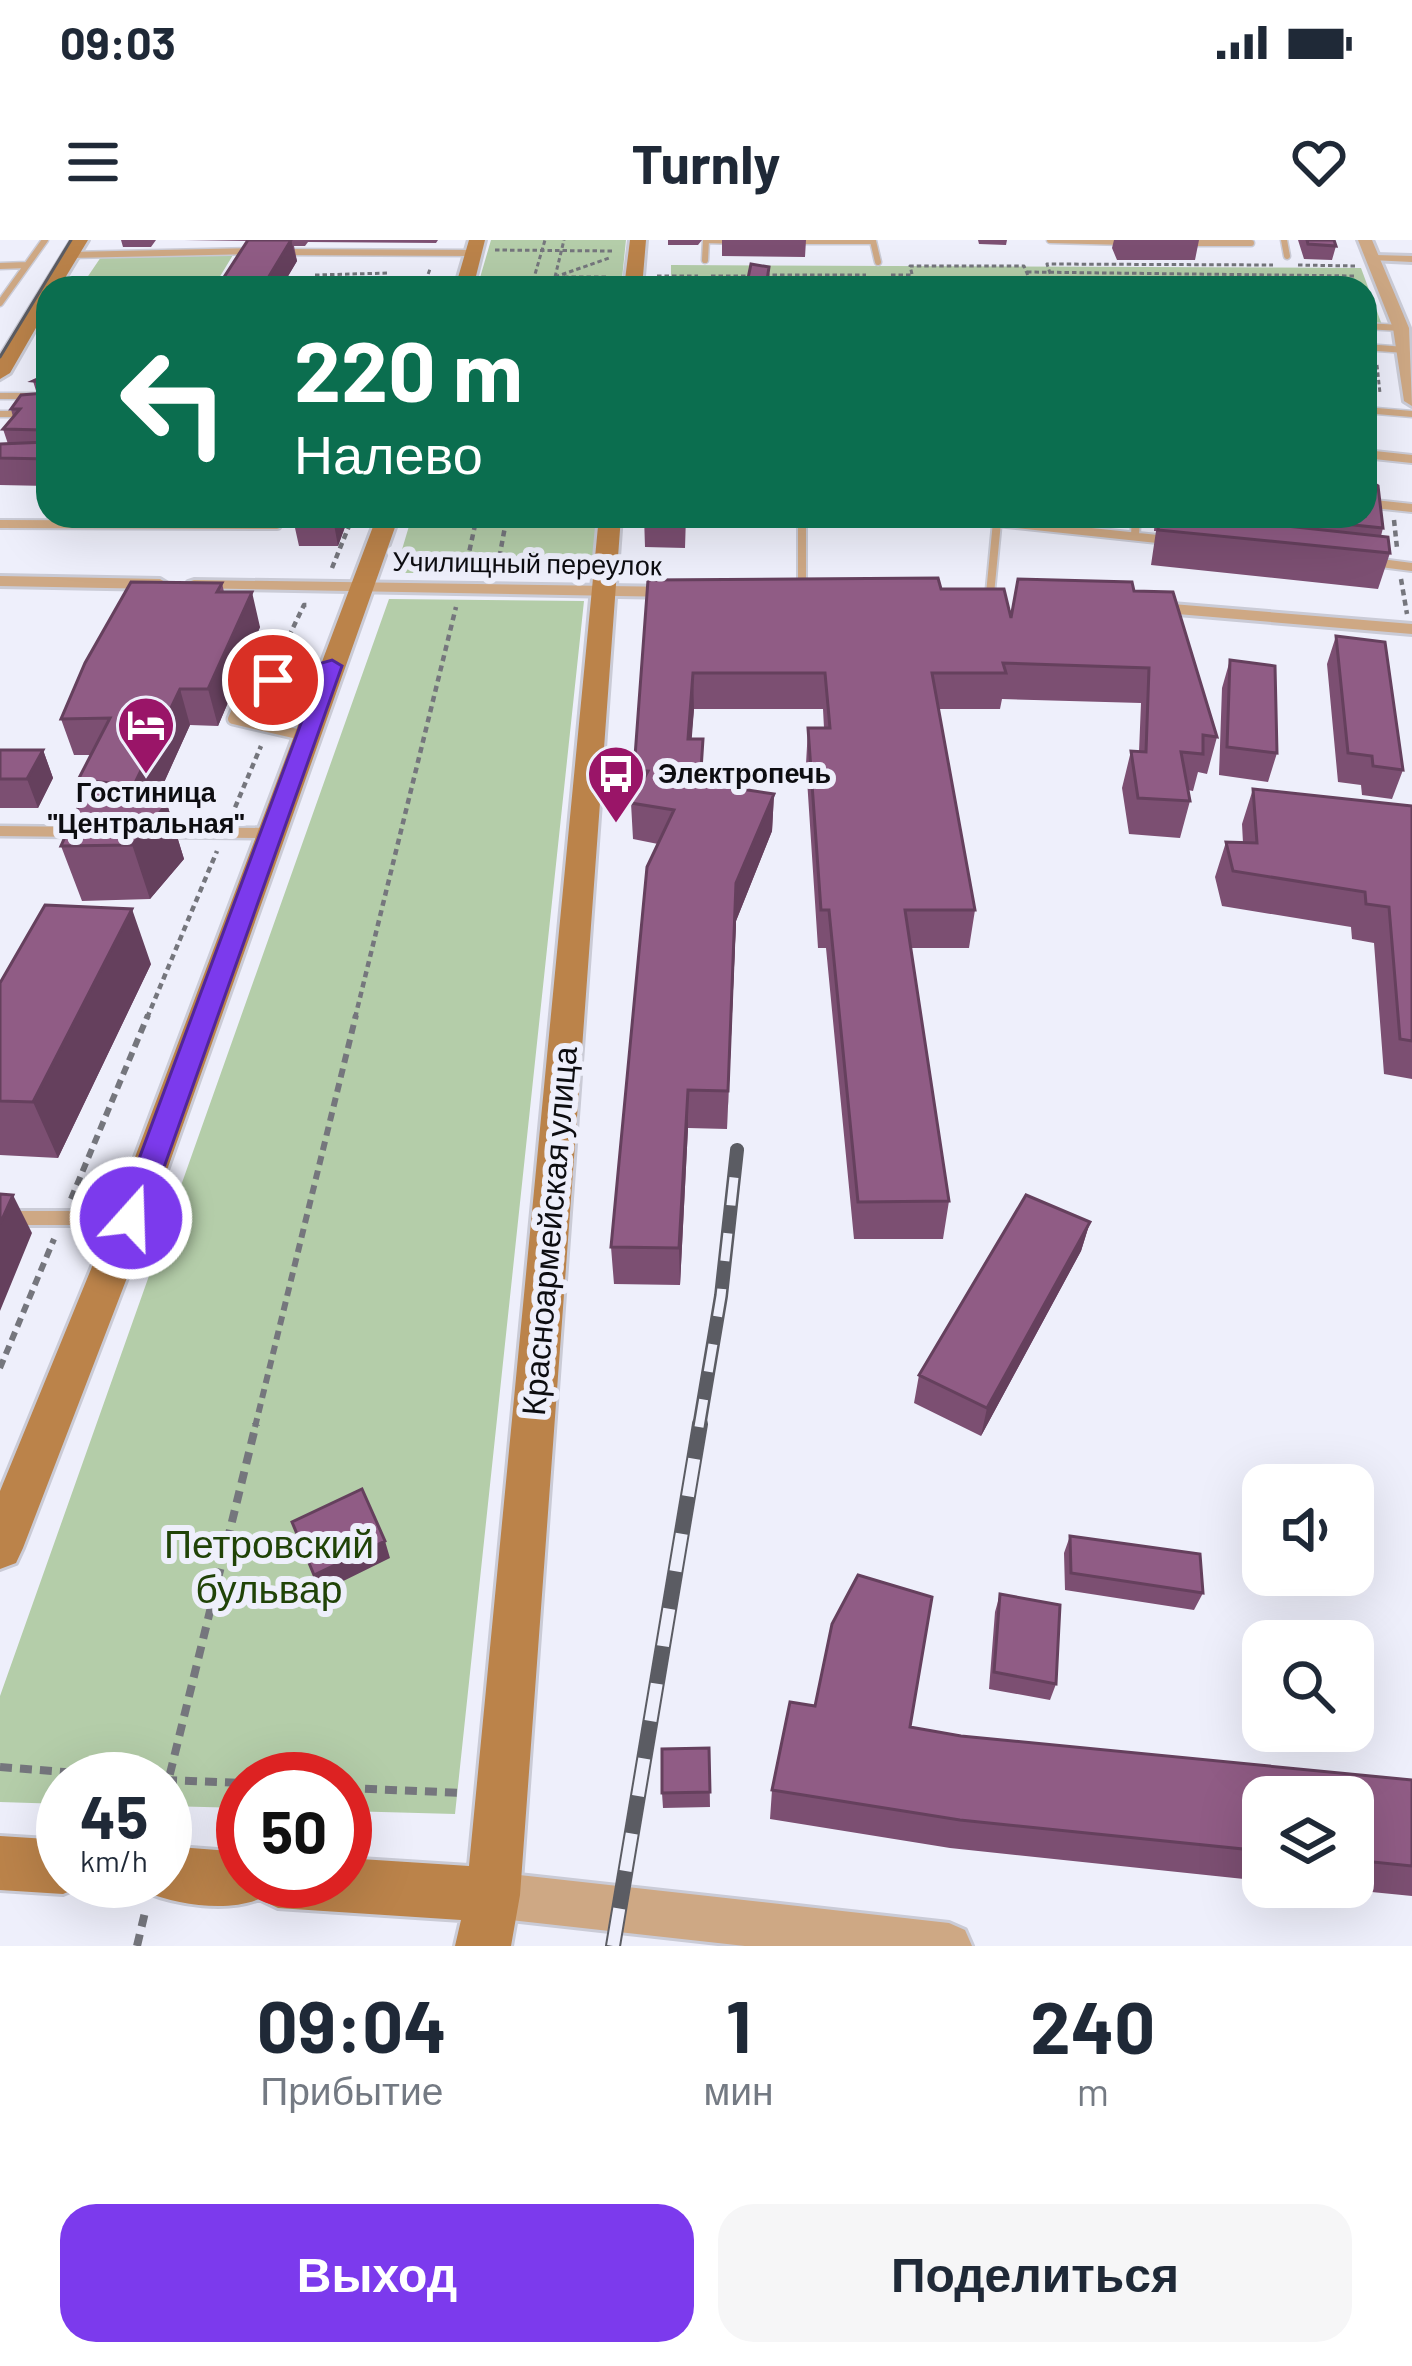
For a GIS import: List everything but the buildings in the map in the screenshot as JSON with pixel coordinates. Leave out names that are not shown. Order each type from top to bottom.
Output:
[{"type":"main road","points":[[634,276],[638,240]]},
{"type":"main road","points":[[468,276],[476,247]]},
{"type":"main road","points":[[58,276],[75,248]]},
{"type":"main road","points":[[0,373],[36,312]]},
{"type":"main road","points":[[0,1548],[131,1218],[384,528]]},
{"type":"main road","name":"Красноармейская улица","points":[[488,1921],[609,528]]},
{"type":"main road","points":[[0,1863],[36,1865]]},
{"type":"main road","points":[[372,1899],[488,1921]]},
{"type":"street","points":[[1365,240],[1405,337],[1412,401]]},
{"type":"street","points":[[1377,262],[1412,259]]},
{"type":"street","name":"Училищный переулок","points":[[0,580],[691,592]]},
{"type":"street","points":[[780,593],[826,593]]},
{"type":"street","points":[[966,594],[1013,596]]},
{"type":"street","points":[[1130,606],[1412,629]]},
{"type":"street","points":[[488,1921],[950,1946]]},
{"type":"lane","points":[[0,303],[45,240]]},
{"type":"lane","points":[[705,260],[706,240],[754,241]]},
{"type":"lane","points":[[1049,240],[1144,242]]},
{"type":"lane","points":[[1284,240],[1287,256]]},
{"type":"lane","points":[[778,241],[873,241],[878,262]]},
{"type":"lane","points":[[1165,242],[1251,243]]},
{"type":"lane","points":[[75,248],[312,252],[476,247]]},
{"type":"lane","points":[[236,270],[248,251]]},
{"type":"lane","points":[[0,266],[27,265]]},
{"type":"lane","points":[[0,396],[36,396]]},
{"type":"lane","points":[[1377,411],[1412,414]]},
{"type":"lane","points":[[0,414],[36,414]]},
{"type":"lane","points":[[1377,455],[1412,459]]},
{"type":"lane","points":[[1377,504],[1412,508]]},
{"type":"lane","points":[[0,524],[36,524]]},
{"type":"lane","points":[[802,528],[802,593]]},
{"type":"lane","points":[[990,595],[995,528]]},
{"type":"lane","points":[[1070,528],[1179,541]]},
{"type":"lane","points":[[1135,528],[1135,536]]},
{"type":"lane","points":[[1355,560],[1412,567]]},
{"type":"lane","points":[[306,736],[233,719],[248,687],[332,666]]},
{"type":"lane","points":[[0,831],[90,832]]},
{"type":"lane","points":[[157,832],[274,833]]},
{"type":"lane","points":[[0,1218],[131,1218]]},
{"type":"path","points":[[534,276],[544,240]]},
{"type":"path","points":[[556,276],[564,240]]},
{"type":"path","points":[[502,250],[612,250],[606,276]]},
{"type":"path","points":[[560,276],[609,258]]},
{"type":"path","points":[[1051,276],[1047,263],[1377,262]]},
{"type":"path","points":[[653,276],[912,275],[910,266],[1024,266],[1028,276]]},
{"type":"path","points":[[315,275],[406,272]]},
{"type":"path","points":[[1027,272],[1356,276]]},
{"type":"path","points":[[174,1752],[474,528]]},
{"type":"path","points":[[467,559],[499,559],[505,528]]},
{"type":"path","points":[[273,680],[270,676],[304,605]]},
{"type":"path","points":[[0,1368],[268,727]]},
{"type":"path","points":[[0,1767],[36,1770]]},
{"type":"path","points":[[136,1946],[149,1908]]},
{"type":"green space","points":[[491,240],[626,240],[622,276],[480,276]]},
{"type":"green space","points":[[233,255],[220,276],[88,276],[101,257]]},
{"type":"green space","points":[[671,265],[1361,268],[1364,276],[671,276]]},
{"type":"green space","points":[[408,528],[596,528],[591,573],[395,573]]},
{"type":"green space","name":"Петровский бульвар","points":[[389,599],[584,601],[455,1814],[372,1812],[372,1752],[216,1752],[216,1807],[192,1807],[192,1752],[36,1752],[36,1803],[0,1802],[0,1696]]},
{"type":"tram line","points":[[49,276],[71,240]]},
{"type":"tram line","points":[[0,357],[36,298]]},
{"type":"railway","points":[[699,1427],[721,1296],[737,1150]]},
{"type":"railway","points":[[613,1946],[700,1424]]},
{"type":"place","name":"Гостиница \"Центральная\"","points":[[146,776]]},
{"type":"place","name":"Электропечь","points":[[616,825]]},
{"type":"route","points":[[131,1218],[332,666],[273,680]]}]
